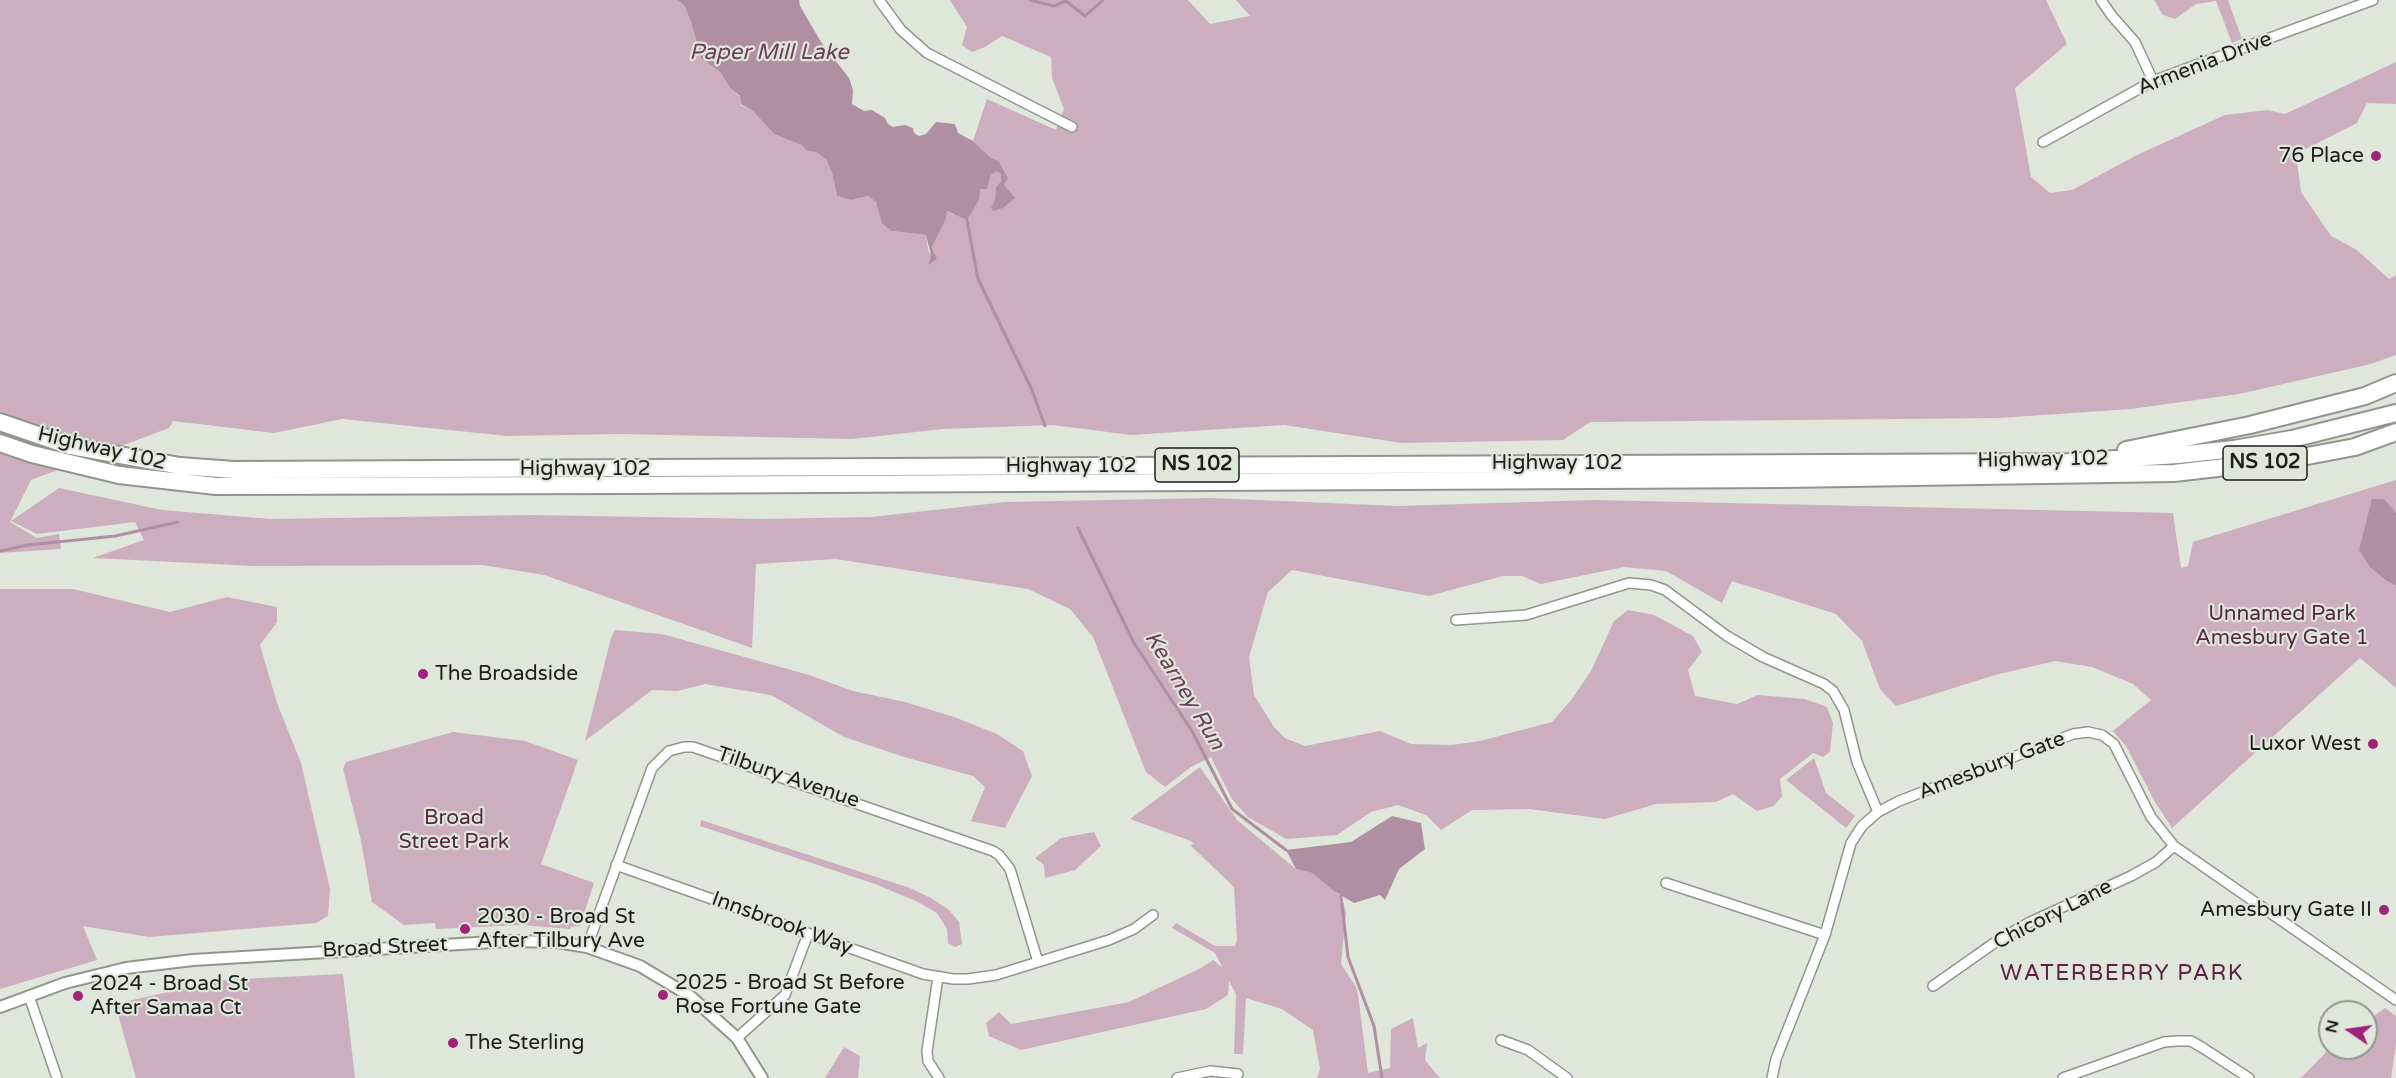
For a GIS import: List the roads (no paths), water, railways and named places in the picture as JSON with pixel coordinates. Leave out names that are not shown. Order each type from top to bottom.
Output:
[{"type":"highway","points":[[2068,462],[2250,425],[2364,396],[2396,383]]},
{"type":"highway","name":"Highway 102","points":[[0,422],[70,446],[123,457],[180,466],[234,470],[2068,462],[2234,449],[2292,439],[2396,413]]},
{"type":"highway","name":"Highway 102","points":[[0,442],[32,454],[119,475],[176,483],[251,486],[1785,479],[2163,473],[2228,468],[2286,460],[2355,447],[2396,432]]},
{"type":"highway","points":[[2355,447],[2396,438]]},
{"type":"street","points":[[879,0],[901,30],[927,53],[1072,127]]},
{"type":"street","points":[[2101,0],[2135,42],[2153,81]]},
{"type":"street","name":"Armenia Drive","points":[[2043,142],[2153,81],[2373,0]]},
{"type":"street","points":[[1456,620],[1526,615],[1621,584],[1644,583],[1665,590],[1727,636],[1763,657],[1824,684],[1833,691],[1844,710],[1857,762],[1878,812]]},
{"type":"street","name":"Amesbury Gate","points":[[1772,1078],[1776,1059],[1825,935],[1851,843],[1862,826],[1878,812],[1899,801],[2073,734],[2088,732],[2102,735],[2114,744],[2151,817],[2174,846],[2396,1000]]},
{"type":"street","name":"Tilbury Avenue","points":[[587,947],[648,776],[656,762],[676,748],[702,748],[993,851],[1010,869],[1038,962]]},
{"type":"street","name":"Chicory Lane","points":[[1933,986],[1997,941],[2030,922],[2131,876],[2156,862],[2174,846]]},
{"type":"street","name":"Innsbrook Way","points":[[616,865],[923,974],[953,979],[982,978],[1109,940],[1134,929],[1153,915]]},
{"type":"street","points":[[1666,883],[1825,935]]},
{"type":"street","points":[[737,1038],[785,994],[808,934]]},
{"type":"street","name":"Broad Street","points":[[0,1006],[65,983],[126,968],[193,960],[518,941],[557,942],[587,947],[640,966],[666,980],[690,996],[737,1038],[762,1078]]},
{"type":"street","points":[[938,977],[927,1051],[932,1070],[939,1078]]},
{"type":"street","points":[[29,996],[57,1078]]},
{"type":"street","points":[[1500,1040],[1528,1050],[1567,1078]]},
{"type":"street","points":[[2062,1078],[2164,1042],[2191,1041],[2249,1078]]},
{"type":"street","points":[[1177,1078],[1210,1071],[1238,1074]]},
{"type":"water","name":"Paper Mill Lake","points":[[677,0],[799,0],[800,6],[821,42],[849,78],[853,90],[852,104],[864,111],[872,110],[885,118],[893,127],[905,125],[913,128],[914,133],[919,136],[926,134],[936,122],[955,124],[958,133],[973,141],[990,157],[998,161],[1008,178],[1004,185],[1015,198],[1003,208],[994,211],[991,208],[995,200],[996,187],[1001,181],[1001,174],[997,171],[991,175],[987,189],[980,189],[979,200],[967,220],[947,211],[946,219],[932,247],[937,259],[928,265],[931,255],[926,235],[891,231],[882,223],[876,202],[868,196],[851,200],[837,196],[826,159],[816,152],[807,151],[801,145],[774,134],[753,111],[741,104],[740,96],[730,88],[721,73],[701,58],[684,5]]},
{"type":"water","points":[[2372,499],[2384,499],[2396,513],[2396,585],[2387,581],[2370,567],[2359,550]]},
{"type":"water","points":[[1392,816],[1421,823],[1425,849],[1399,869],[1385,900],[1380,895],[1354,903],[1334,891],[1312,873],[1296,869],[1286,850],[1351,842]]},
{"type":"waterway","points":[[1030,0],[1054,6],[1066,1],[1085,16],[1103,0]]},
{"type":"waterway","name":"Kearney Run","points":[[967,220],[978,279],[1032,390],[1045,426]]},
{"type":"waterway","points":[[0,551],[28,545],[115,536],[178,522]]},
{"type":"waterway","name":"Kearney Run","points":[[1078,528],[1134,643],[1192,731],[1232,809],[1286,850]]},
{"type":"waterway","name":"Kearney Run","points":[[1341,896],[1348,957],[1374,1026],[1382,1078]]},
{"type":"place","name":"76 Place","points":[[2376,156]]},
{"type":"place","name":"The Broadside","points":[[423,674]]},
{"type":"place","name":"Luxor West","points":[[2373,744]]},
{"type":"place","name":"Amesbury Gate II","points":[[2384,910]]},
{"type":"place","name":"2030 - Broad St After Tilbury Ave","points":[[465,929]]},
{"type":"place","name":"2025 - Broad St Before Rose Fortune Gate","points":[[663,995]]},
{"type":"place","name":"2024 - Broad St After Samaa Ct","points":[[78,996]]},
{"type":"place","name":"The Sterling","points":[[453,1043]]},
{"type":"district","name":"WATERBERRY PARK","points":[[2122,974]]},
{"type":"park label","name":"Unnamed Park Amesbury Gate 1","points":[[2282,626]]},
{"type":"park label","name":"Broad Street Park","points":[[454,830]]}]
